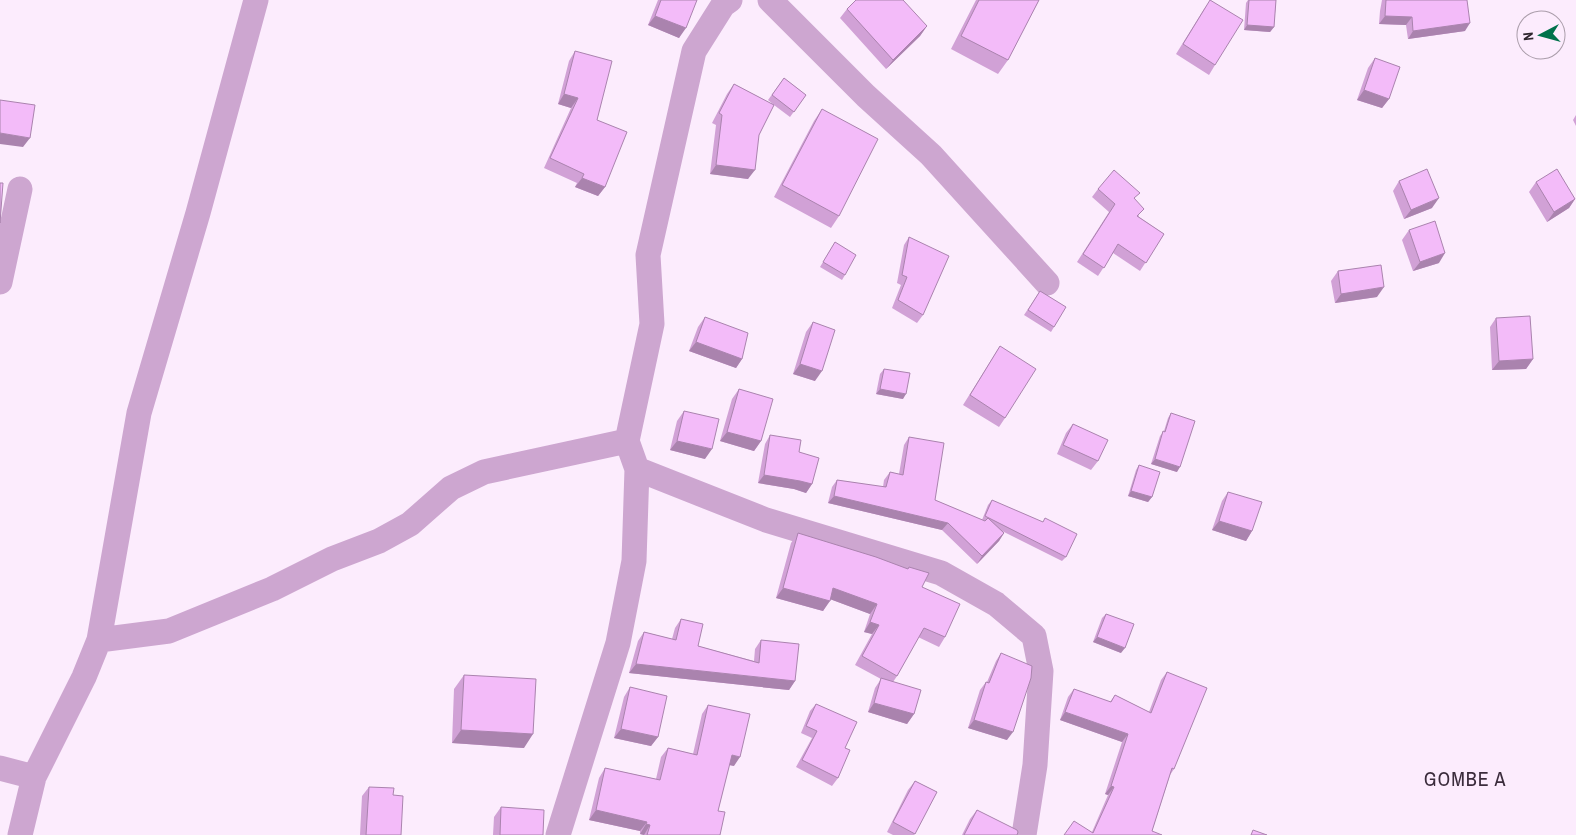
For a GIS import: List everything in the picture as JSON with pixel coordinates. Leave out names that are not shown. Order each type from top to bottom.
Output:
[{"type":"street","points":[[20,835],[34,777],[84,677],[98,640],[138,412],[198,213],[256,0]]},
{"type":"street","points":[[558,835],[618,643],[634,561],[636,469],[627,441],[652,324],[648,254],[694,52],[724,5],[730,0]]},
{"type":"street","points":[[770,0],[866,96],[931,155],[1047,283]]},
{"type":"street","points":[[0,282],[20,189]]},
{"type":"street","points":[[98,640],[169,631],[272,589],[332,559],[379,541],[394,533],[410,524],[451,488],[484,472],[627,441]]},
{"type":"street","points":[[636,469],[766,520],[941,573],[996,604],[1034,636],[1041,671],[1036,765],[1024,835]]},
{"type":"street","points":[[0,768],[34,777]]},
{"type":"building","points":[[661,0],[697,0],[686,28],[655,16]]},
{"type":"building","points":[[856,0],[903,0],[927,26],[893,60],[847,9]]},
{"type":"building","points":[[979,0],[1039,0],[1008,60],[961,36]]},
{"type":"building","points":[[1210,0],[1243,20],[1215,65],[1183,44]]},
{"type":"building","points":[[1249,0],[1276,0],[1274,27],[1247,25]]},
{"type":"building","points":[[1386,0],[1467,0],[1470,23],[1413,31],[1412,17],[1385,16]]},
{"type":"building","points":[[575,51],[612,61],[597,120],[627,132],[605,187],[582,178],[584,174],[550,158],[578,98],[564,94]]},
{"type":"building","points":[[1375,58],[1400,67],[1389,99],[1364,90]]},
{"type":"building","points":[[784,78],[806,95],[794,112],[772,95]]},
{"type":"building","points":[[734,84],[774,105],[759,135],[755,170],[716,165],[722,115],[719,113]]},
{"type":"building","points":[[0,100],[35,105],[30,138],[0,133]]},
{"type":"building","points":[[822,109],[878,139],[839,216],[782,185]]},
{"type":"building","points":[[1427,169],[1439,198],[1411,210],[1399,181]]},
{"type":"building","points":[[1557,169],[1575,199],[1554,212],[1536,182]]},
{"type":"building","points":[[1114,170],[1140,193],[1134,198],[1144,209],[1137,216],[1164,234],[1146,263],[1118,244],[1104,268],[1083,254],[1115,204],[1098,189]]},
{"type":"building","points":[[0,183],[3,183],[0,223]]},
{"type":"building","points":[[1435,221],[1445,253],[1420,262],[1409,230]]},
{"type":"building","points":[[909,237],[949,256],[923,315],[898,300],[907,277],[902,275]]},
{"type":"building","points":[[835,242],[856,255],[845,275],[823,262]]},
{"type":"building","points":[[1381,265],[1384,287],[1341,294],[1338,271]]},
{"type":"building","points":[[1040,291],[1066,307],[1054,327],[1028,310]]},
{"type":"building","points":[[1530,316],[1533,359],[1499,361],[1496,318]]},
{"type":"building","points":[[705,317],[748,333],[742,359],[696,342]]},
{"type":"building","points":[[813,322],[835,330],[822,371],[800,364]]},
{"type":"building","points":[[1000,346],[1036,369],[1005,418],[970,395]]},
{"type":"building","points":[[884,369],[910,373],[906,394],[880,389]]},
{"type":"building","points":[[739,389],[773,399],[761,441],[727,432]]},
{"type":"building","points":[[684,411],[719,419],[712,449],[677,441]]},
{"type":"building","points":[[1171,413],[1195,421],[1180,467],[1155,459],[1163,431],[1165,432]]},
{"type":"building","points":[[1073,424],[1108,440],[1098,461],[1063,445]]},
{"type":"building","points":[[770,435],[801,440],[799,452],[819,458],[812,484],[764,475]]},
{"type":"building","points":[[909,437],[944,443],[935,500],[985,521],[988,518],[1004,533],[982,556],[948,523],[834,496],[837,480],[886,487],[890,472],[903,475]]},
{"type":"building","points":[[1139,465],[1160,472],[1152,497],[1131,491]]},
{"type":"building","points":[[1228,492],[1262,502],[1252,531],[1219,521]]},
{"type":"building","points":[[992,500],[1043,522],[1045,518],[1077,534],[1066,557],[985,516]]},
{"type":"building","points":[[798,533],[908,569],[909,567],[929,573],[922,587],[960,604],[945,637],[924,628],[897,676],[862,656],[879,625],[870,622],[877,604],[833,588],[830,601],[783,588]]},
{"type":"building","points":[[1106,614],[1134,624],[1125,648],[1097,637]]},
{"type":"building","points":[[681,619],[703,624],[698,646],[759,663],[761,640],[799,644],[795,681],[636,664],[644,632],[676,640]]},
{"type":"building","points":[[1001,653],[1032,666],[1031,678],[1013,732],[974,720],[986,682],[989,683]]},
{"type":"building","points":[[1167,672],[1207,688],[1174,769],[1172,768],[1152,831],[1162,835],[1064,835],[1074,821],[1093,833],[1114,787],[1111,786],[1128,734],[1065,712],[1074,689],[1111,702],[1115,695],[1151,713]]},
{"type":"building","points":[[464,675],[536,679],[533,734],[461,730]]},
{"type":"building","points":[[881,678],[921,690],[914,714],[874,703]]},
{"type":"building","points":[[630,687],[667,696],[658,737],[621,729]]},
{"type":"building","points":[[816,704],[857,722],[845,748],[850,750],[838,778],[802,760],[817,731],[806,726]]},
{"type":"building","points":[[708,705],[750,714],[740,757],[732,755],[718,811],[725,812],[720,835],[647,835],[650,825],[646,824],[647,822],[596,810],[605,768],[660,780],[668,748],[697,755]]},
{"type":"building","points":[[915,781],[937,792],[915,834],[893,822]]},
{"type":"building","points":[[369,787],[394,788],[393,795],[403,796],[401,835],[366,835]]},
{"type":"building","points":[[501,807],[544,810],[543,835],[500,835]]},
{"type":"building","points":[[977,810],[1017,830],[1017,835],[964,835]]},
{"type":"building","points":[[1253,830],[1267,835],[1251,835]]},
{"type":"district","name":"GOMBE A","points":[[1465,779]]}]
